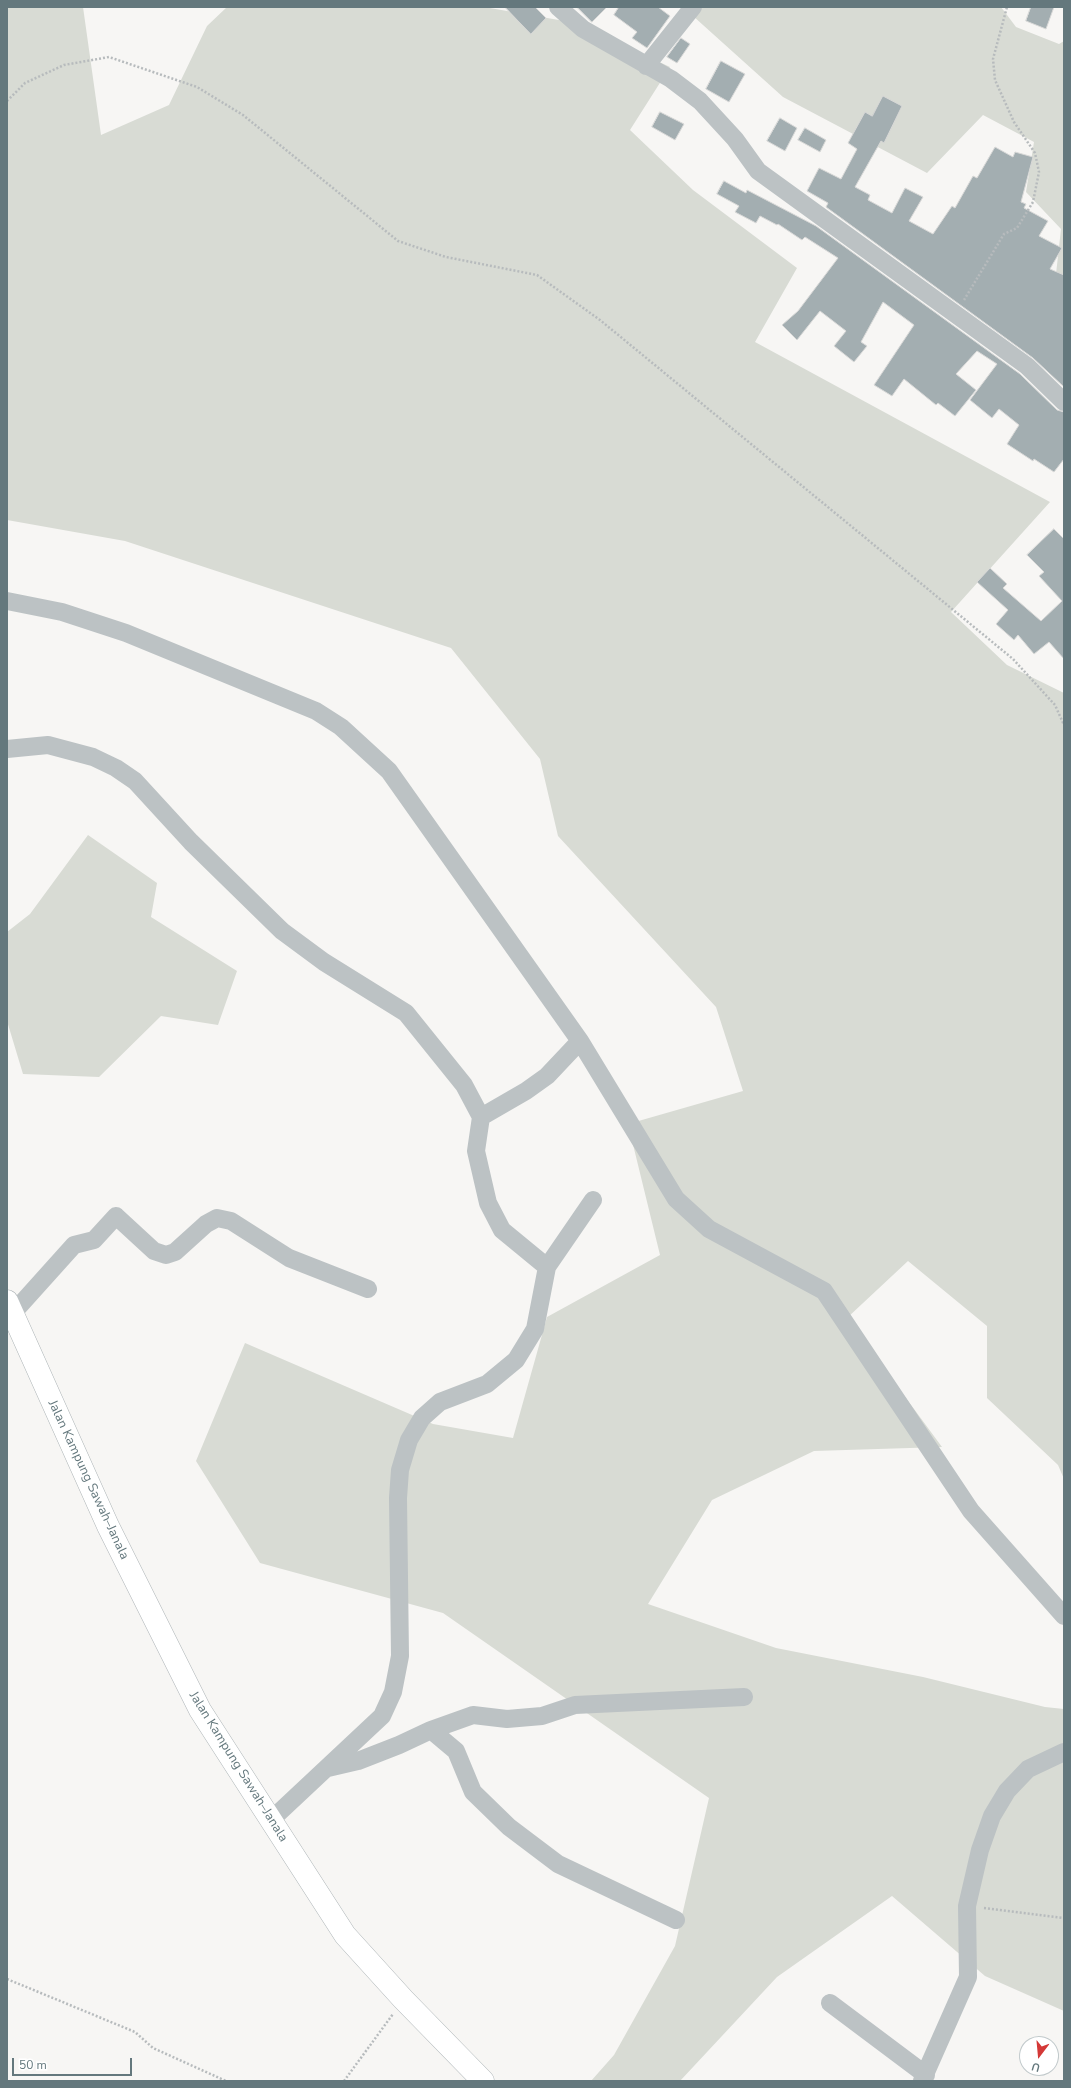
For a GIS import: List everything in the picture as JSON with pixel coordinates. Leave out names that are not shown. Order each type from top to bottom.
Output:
[{"type":"main road","name":"Jalan Kampung Sawah–Janala","points":[[9,1308],[108,1526],[200,1710],[345,1935],[403,1999],[483,2081]]},
{"type":"street","points":[[558,7],[584,28],[646,66],[671,79],[700,101],[735,139],[758,171],[956,313],[1027,366],[1064,402]]},
{"type":"street","points":[[646,66],[693,7]]},
{"type":"street","points":[[7,601],[62,612],[126,633],[316,711],[340,727],[389,771],[580,1041],[676,1199],[709,1229],[824,1291],[971,1511],[1064,1616]]},
{"type":"street","points":[[7,749],[48,745],[93,757],[116,768],[135,781],[191,842],[282,931],[324,962],[406,1013],[464,1085],[481,1117],[476,1151],[488,1203],[502,1230],[547,1267]]},
{"type":"street","points":[[481,1117],[526,1091],[547,1076],[580,1041]]},
{"type":"street","points":[[271,1820],[382,1716],[394,1692],[400,1656],[398,1498],[400,1470],[409,1440],[422,1418],[440,1402],[487,1384],[516,1360],[535,1329],[547,1267],[593,1200]]},
{"type":"street","points":[[9,1308],[74,1245],[94,1240],[116,1216],[154,1251],[166,1256],[175,1252],[206,1224],[217,1218],[231,1221],[289,1258],[368,1289]]},
{"type":"street","points":[[326,1768],[358,1761],[399,1745],[431,1730],[472,1715],[507,1719],[542,1716],[575,1705],[744,1697]]},
{"type":"street","points":[[431,1730],[456,1751],[473,1792],[509,1827],[558,1864],[676,1920]]},
{"type":"street","points":[[830,2003],[924,2078],[968,1977],[967,1906],[980,1850],[992,1816],[1007,1790],[1028,1769],[1064,1752]]},
{"type":"path","points":[[956,313],[1004,234],[1017,228],[1033,202],[1039,172],[1035,153],[1014,122],[996,80],[994,59],[1007,7]]},
{"type":"path","points":[[7,101],[25,83],[64,65],[109,57],[197,87],[243,115],[398,241],[446,257],[537,276],[600,320],[1013,659],[1055,705],[1064,724]]},
{"type":"path","points":[[967,1906],[1064,1918]]},
{"type":"path","points":[[7,1979],[135,2032],[152,2048],[226,2081]]},
{"type":"path","points":[[344,2081],[403,1999]]},
{"type":"shaded area","points":[[7,7],[83,7],[101,135],[169,105],[207,26],[227,7],[484,7],[576,23],[670,67],[630,130],[693,190],[797,268],[755,342],[1050,502],[951,612],[1007,665],[1064,693],[1064,1479],[1058,1465],[987,1398],[987,1326],[908,1261],[847,1318],[942,1447],[814,1451],[712,1500],[648,1604],[776,1648],[923,1677],[1045,1707],[1064,1709],[1064,2011],[985,1976],[892,1896],[777,1977],[680,2081],[591,2081],[614,2055],[675,1946],[709,1798],[443,1613],[260,1563],[196,1461],[245,1343],[433,1424],[513,1438],[547,1317],[660,1255],[628,1124],[743,1091],[716,1007],[558,836],[540,759],[451,648],[125,541],[7,520]]},
{"type":"shaded area","points":[[683,7],[1001,7],[1016,27],[1059,44],[1064,41],[1064,290],[1055,283],[1061,229],[1026,192],[1034,142],[983,115],[927,173],[783,97]]},
{"type":"shaded area","points":[[88,835],[157,883],[151,917],[237,971],[218,1025],[161,1016],[99,1077],[23,1074],[7,1021],[7,932],[30,914]]},
{"type":"building","points":[[505,7],[535,7],[546,18],[531,34]]},
{"type":"building","points":[[577,7],[607,7],[592,22]]},
{"type":"building","points":[[619,7],[658,7],[670,16],[647,48],[632,38],[637,32],[614,15]]},
{"type":"building","points":[[1031,7],[1054,7],[1046,29],[1026,21]]},
{"type":"building","points":[[681,38],[690,44],[677,63],[667,57]]},
{"type":"building","points":[[721,61],[745,74],[729,102],[706,89]]},
{"type":"building","points":[[883,96],[902,106],[884,143],[881,141],[855,187],[870,195],[868,200],[892,213],[905,188],[923,197],[909,221],[933,234],[952,206],[955,208],[973,176],[977,178],[995,147],[1013,157],[1015,152],[1033,157],[1021,202],[1026,204],[1024,208],[1048,221],[1039,236],[1062,248],[1050,269],[1064,275],[1064,387],[1033,358],[826,207],[828,203],[807,191],[819,168],[841,179],[857,149],[848,143],[865,112],[872,116]]},
{"type":"building","points":[[660,112],[684,124],[675,140],[652,127]]},
{"type":"building","points":[[780,118],[797,128],[785,151],[767,141]]},
{"type":"building","points":[[805,128],[826,140],[820,152],[798,140]]},
{"type":"building","points":[[724,181],[746,193],[747,190],[816,226],[1020,374],[1057,410],[1064,412],[1064,459],[1054,472],[1034,459],[1033,461],[1007,444],[1019,425],[999,409],[992,418],[970,400],[997,364],[977,351],[956,374],[976,390],[955,416],[938,403],[936,405],[904,379],[892,396],[874,385],[914,325],[883,302],[861,342],[867,346],[854,362],[834,346],[846,331],[820,311],[797,340],[782,325],[798,311],[838,258],[805,237],[802,240],[778,224],[777,225],[760,216],[756,223],[735,212],[739,206],[717,194]]},
{"type":"building","points":[[1054,529],[1064,539],[1064,659],[1049,642],[1034,654],[1018,635],[1014,640],[996,624],[1008,610],[977,582],[990,568],[1007,584],[1003,588],[1041,621],[1062,601],[1039,576],[1044,572],[1027,555]]}]
